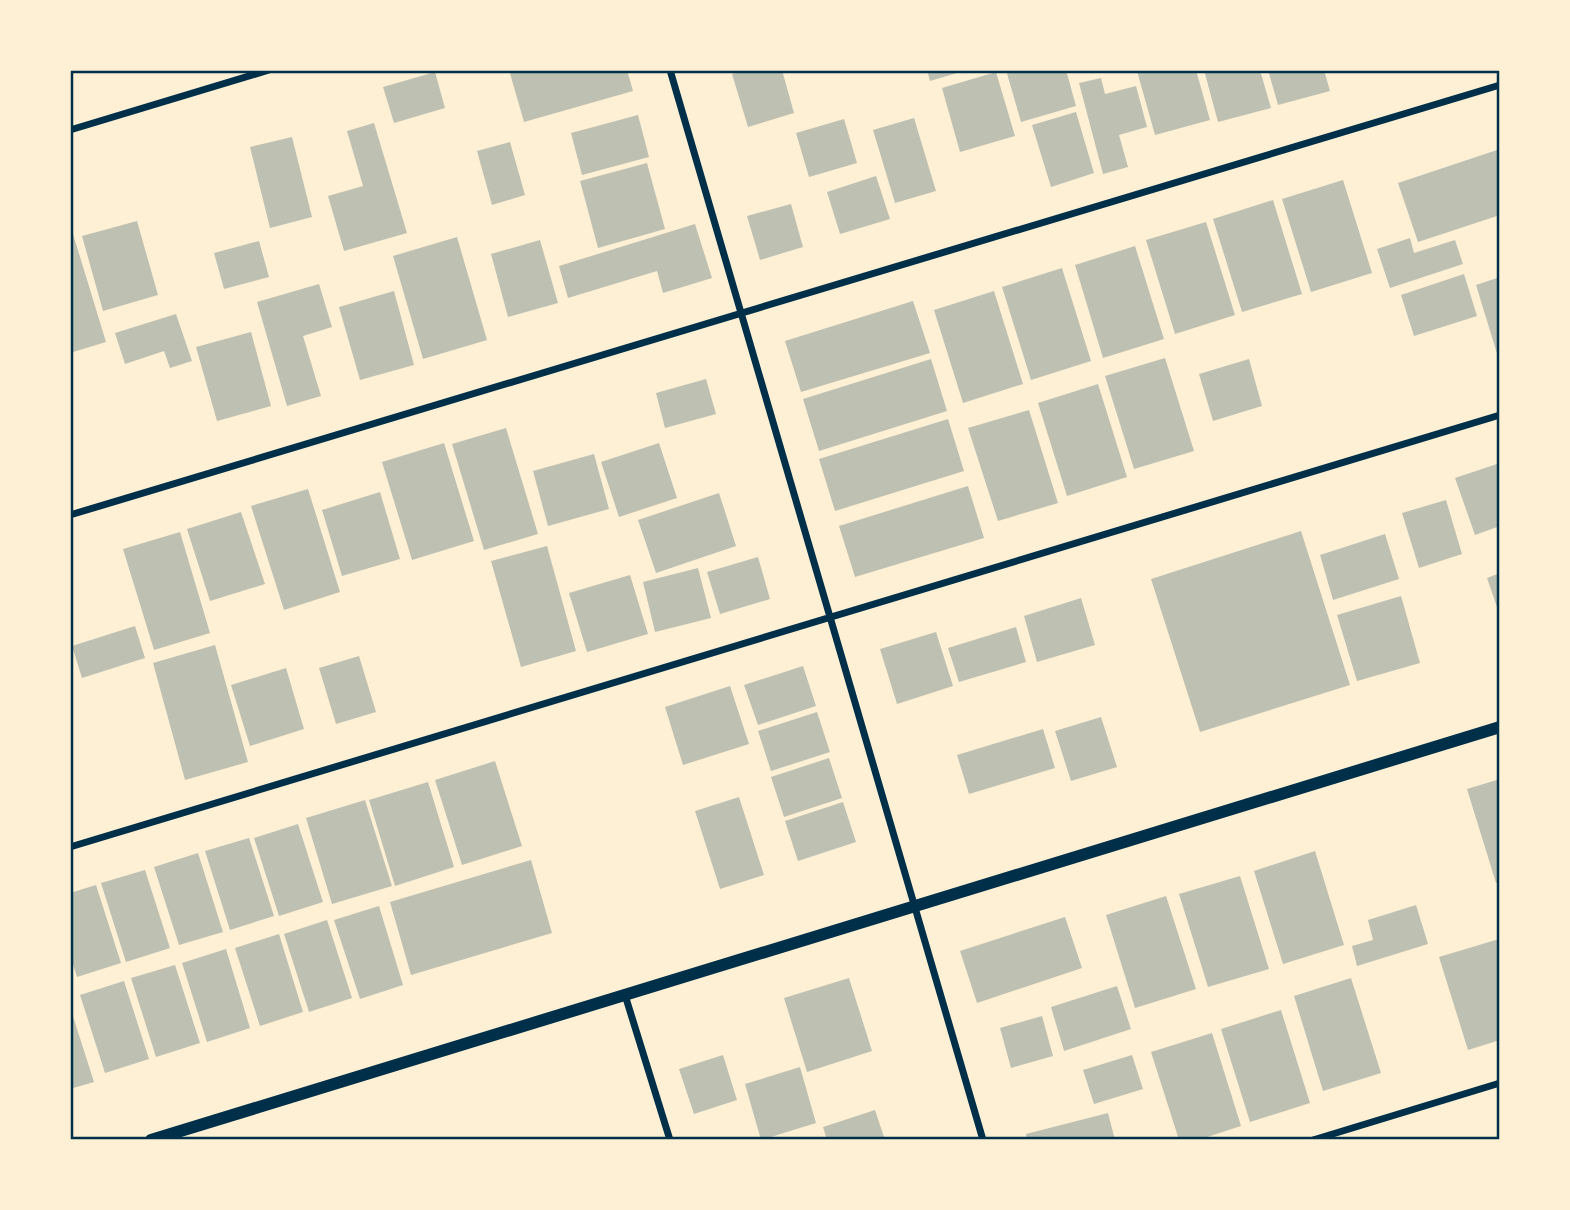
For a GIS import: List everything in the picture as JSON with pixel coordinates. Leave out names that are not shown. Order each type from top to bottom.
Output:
[{"type":"street","points":[[70,130],[269,70]]},
{"type":"street","points":[[670,70],[983,1140]]},
{"type":"street","points":[[70,515],[1500,85]]},
{"type":"street","points":[[70,847],[1500,415]]},
{"type":"street","points":[[151,1140],[1500,727]]},
{"type":"street","points":[[625,995],[670,1140]]},
{"type":"street","points":[[1313,1140],[1500,1083]]},
{"type":"building","points":[[509,70],[627,70],[633,91],[524,122]]},
{"type":"building","points":[[745,70],[782,70],[794,113],[748,127],[732,74]]},
{"type":"building","points":[[927,70],[964,70],[964,71],[930,81]]},
{"type":"building","points":[[1006,70],[1066,70],[1076,106],[1021,122]]},
{"type":"building","points":[[1196,70],[1210,120],[1155,135],[1137,71]]},
{"type":"building","points":[[1204,70],[1260,70],[1271,108],[1218,122]]},
{"type":"building","points":[[1268,70],[1324,70],[1330,91],[1278,105]]},
{"type":"building","points":[[435,72],[445,108],[394,123],[383,87]]},
{"type":"building","points":[[996,72],[1015,136],[960,152],[942,88]]},
{"type":"building","points":[[1101,78],[1105,94],[1136,86],[1147,127],[1119,135],[1128,167],[1103,174],[1079,83]]},
{"type":"building","points":[[1076,112],[1094,173],[1051,187],[1032,125]]},
{"type":"building","points":[[638,115],[649,157],[582,175],[571,133]]},
{"type":"building","points":[[914,118],[936,191],[895,203],[873,130]]},
{"type":"building","points":[[844,119],[857,163],[809,177],[796,133]]},
{"type":"building","points":[[374,123],[407,233],[344,251],[328,196],[363,186],[347,131]]},
{"type":"building","points":[[292,137],[312,217],[270,228],[250,147]]},
{"type":"building","points":[[510,142],[525,195],[492,205],[477,151]]},
{"type":"building","points":[[1500,149],[1500,215],[1418,242],[1398,183]]},
{"type":"building","points":[[647,163],[665,229],[598,248],[580,181]]},
{"type":"building","points":[[876,176],[890,219],[840,234],[827,192]]},
{"type":"building","points":[[1343,180],[1372,273],[1311,292],[1282,199]]},
{"type":"building","points":[[1273,200],[1302,294],[1242,312],[1213,219]]},
{"type":"building","points":[[791,204],[803,247],[760,260],[747,216]]},
{"type":"building","points":[[137,221],[158,295],[103,311],[82,236]]},
{"type":"building","points":[[1206,222],[1235,315],[1175,334],[1146,240]]},
{"type":"building","points":[[70,224],[106,342],[70,353]]},
{"type":"building","points":[[695,224],[712,278],[663,293],[657,271],[568,298],[559,266]]},
{"type":"building","points":[[457,237],[487,340],[423,359],[393,256]]},
{"type":"building","points":[[1410,238],[1414,253],[1455,240],[1463,264],[1390,288],[1377,249]]},
{"type":"building","points":[[540,240],[558,303],[508,317],[491,254]]},
{"type":"building","points":[[259,241],[269,277],[224,289],[214,253]]},
{"type":"building","points":[[1135,246],[1164,339],[1103,358],[1075,265]]},
{"type":"building","points":[[1062,268],[1091,361],[1031,380],[1002,287]]},
{"type":"building","points":[[1464,274],[1477,316],[1414,336],[1401,295]]},
{"type":"building","points":[[1500,277],[1500,360],[1499,360],[1476,285]]},
{"type":"building","points":[[319,284],[332,327],[303,336],[321,396],[287,406],[257,302]]},
{"type":"building","points":[[394,291],[414,365],[360,380],[339,307]]},
{"type":"building","points":[[994,291],[1023,384],[963,403],[934,310]]},
{"type":"building","points":[[913,301],[930,353],[801,392],[785,341]]},
{"type":"building","points":[[176,314],[192,361],[170,368],[164,351],[125,364],[115,333]]},
{"type":"building","points":[[251,332],[271,406],[217,421],[196,347]]},
{"type":"building","points":[[1165,358],[1194,451],[1134,469],[1105,376]]},
{"type":"building","points":[[931,359],[947,411],[819,451],[803,399]]},
{"type":"building","points":[[1249,359],[1262,406],[1213,421],[1199,374]]},
{"type":"building","points":[[706,379],[716,414],[665,428],[656,393]]},
{"type":"building","points":[[1098,384],[1127,477],[1067,496],[1038,403]]},
{"type":"building","points":[[1029,410],[1058,503],[998,521],[968,428]]},
{"type":"building","points":[[948,419],[964,471],[835,511],[819,459]]},
{"type":"building","points":[[506,428],[538,534],[484,550],[452,444]]},
{"type":"building","points":[[444,443],[474,541],[412,560],[382,462]]},
{"type":"building","points":[[659,443],[677,498],[619,517],[601,462]]},
{"type":"building","points":[[594,454],[609,509],[548,526],[533,471]]},
{"type":"building","points":[[1500,463],[1500,526],[1475,535],[1455,478]]},
{"type":"building","points":[[968,486],[984,538],[855,577],[839,526]]},
{"type":"building","points":[[308,489],[340,592],[284,610],[251,506]]},
{"type":"building","points":[[380,492],[400,559],[342,576],[322,510]]},
{"type":"building","points":[[719,493],[736,546],[656,573],[638,520]]},
{"type":"building","points":[[1446,500],[1462,554],[1419,568],[1402,513]]},
{"type":"building","points":[[241,512],[265,584],[210,601],[187,529]]},
{"type":"building","points":[[1301,531],[1350,685],[1200,732],[1151,579]]},
{"type":"building","points":[[180,532],[210,633],[154,650],[123,549]]},
{"type":"building","points":[[1385,534],[1399,579],[1333,600],[1320,555]]},
{"type":"building","points":[[547,546],[576,651],[521,667],[491,561]]},
{"type":"building","points":[[758,557],[770,599],[720,614],[707,572]]},
{"type":"building","points":[[698,568],[711,618],[655,632],[643,582]]},
{"type":"building","points":[[1500,573],[1500,616],[1487,578]]},
{"type":"building","points":[[630,575],[648,634],[587,652],[569,593]]},
{"type":"building","points":[[1401,596],[1420,663],[1357,681],[1337,615]]},
{"type":"building","points":[[1081,598],[1095,645],[1037,662],[1024,616]]},
{"type":"building","points":[[135,626],[145,658],[82,678],[72,646]]},
{"type":"building","points":[[1016,627],[1026,662],[959,682],[948,648]]},
{"type":"building","points":[[936,632],[953,686],[897,704],[880,649]]},
{"type":"building","points":[[215,645],[248,762],[185,780],[153,663]]},
{"type":"building","points":[[359,656],[376,712],[336,724],[319,668]]},
{"type":"building","points":[[803,666],[816,706],[758,725],[744,685]]},
{"type":"building","points":[[286,668],[304,729],[250,746],[231,685]]},
{"type":"building","points":[[730,686],[749,744],[683,765],[665,707]]},
{"type":"building","points":[[817,712],[830,752],[771,771],[758,731]]},
{"type":"building","points":[[1101,717],[1117,767],[1071,781],[1055,731]]},
{"type":"building","points":[[1043,729],[1055,768],[969,794],[957,755]]},
{"type":"building","points":[[829,758],[842,798],[784,817],[771,777]]},
{"type":"building","points":[[495,761],[522,846],[462,865],[435,780]]},
{"type":"building","points":[[1500,779],[1500,882],[1496,883],[1467,789]]},
{"type":"building","points":[[428,782],[454,867],[395,886],[369,800]]},
{"type":"building","points":[[739,797],[764,875],[720,889],[695,811]]},
{"type":"building","points":[[365,800],[392,886],[332,904],[306,818]]},
{"type":"building","points":[[843,802],[856,842],[798,861],[785,821]]},
{"type":"building","points":[[298,824],[323,902],[279,916],[254,838]]},
{"type":"building","points":[[249,838],[274,916],[230,930],[205,851]]},
{"type":"building","points":[[1315,851],[1344,945],[1283,964],[1254,871]]},
{"type":"building","points":[[198,853],[223,932],[179,945],[154,867]]},
{"type":"building","points":[[531,860],[552,933],[411,975],[390,902]]},
{"type":"building","points":[[145,870],[170,948],[126,962],[101,883]]},
{"type":"building","points":[[1240,876],[1269,969],[1208,987],[1179,894]]},
{"type":"building","points":[[96,885],[121,963],[77,977],[70,955],[70,893]]},
{"type":"building","points":[[1166,896],[1196,989],[1135,1008],[1106,915]]},
{"type":"building","points":[[1416,905],[1428,944],[1357,966],[1352,946],[1373,940],[1368,920]]},
{"type":"building","points":[[379,906],[403,985],[360,999],[334,920]]},
{"type":"building","points":[[1065,917],[1082,968],[977,1003],[960,951]]},
{"type":"building","points":[[327,920],[352,998],[309,1012],[284,934]]},
{"type":"building","points":[[279,934],[303,1012],[260,1026],[235,948]]},
{"type":"building","points":[[1499,939],[1500,1040],[1468,1050],[1439,957]]},
{"type":"building","points":[[226,949],[250,1028],[207,1042],[182,963]]},
{"type":"building","points":[[175,965],[200,1043],[156,1057],[131,978]]},
{"type":"building","points":[[849,978],[872,1051],[807,1072],[784,998]]},
{"type":"building","points":[[1351,978],[1381,1073],[1323,1091],[1294,996]]},
{"type":"building","points":[[124,981],[149,1059],[105,1073],[80,995]]},
{"type":"building","points":[[1117,986],[1131,1029],[1064,1051],[1051,1007]]},
{"type":"building","points":[[70,1007],[94,1082],[70,1089]]},
{"type":"building","points":[[1281,1010],[1310,1103],[1250,1122],[1221,1029]]},
{"type":"building","points":[[1042,1016],[1053,1056],[1011,1068],[1000,1028]]},
{"type":"building","points":[[1212,1033],[1241,1126],[1198,1140],[1179,1140],[1151,1052]]},
{"type":"building","points":[[723,1055],[737,1100],[694,1114],[679,1069]]},
{"type":"building","points":[[1132,1055],[1143,1089],[1094,1104],[1083,1070]]},
{"type":"building","points":[[800,1067],[816,1123],[761,1140],[745,1084]]},
{"type":"building","points":[[875,1110],[885,1140],[827,1140],[823,1127]]},
{"type":"building","points":[[1108,1113],[1115,1140],[1027,1140],[1026,1134]]}]
